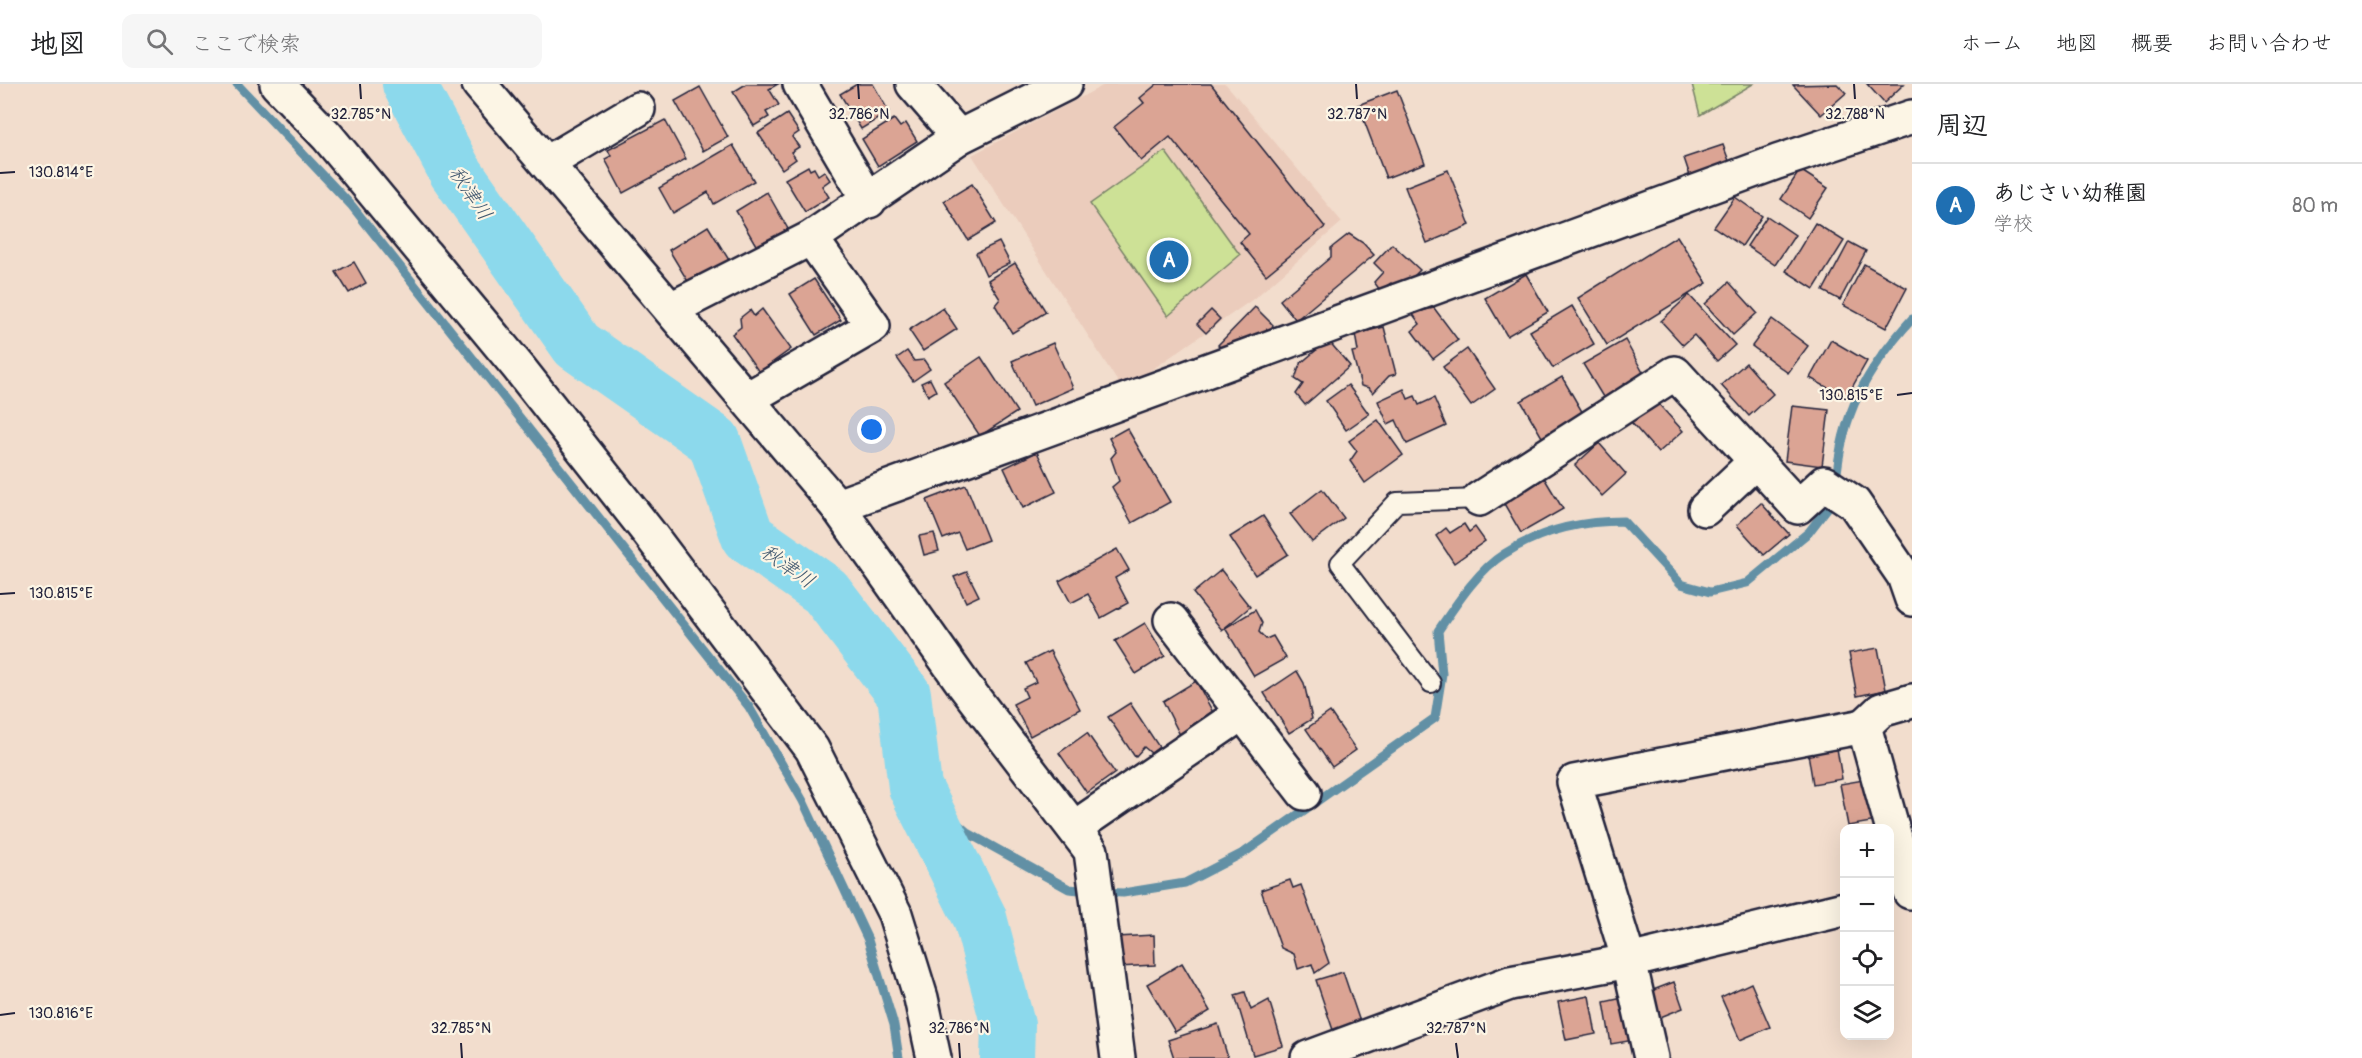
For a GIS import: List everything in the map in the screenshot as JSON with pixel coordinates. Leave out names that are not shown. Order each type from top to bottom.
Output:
[{"type":"street","points":[[277,84],[327,136],[519,368],[650,533],[812,748],[895,914],[921,998],[934,1058]]},
{"type":"street","points":[[479,84],[837,507],[964,685],[1091,851],[1118,1058]]},
{"type":"street","points":[[800,84],[868,201]]},
{"type":"street","points":[[913,84],[959,137]]},
{"type":"street","points":[[671,309],[811,238],[959,137],[1065,84]]},
{"type":"street","points":[[547,163],[638,109]]},
{"type":"street","points":[[837,507],[1777,162],[1912,117]]},
{"type":"street","points":[[747,399],[873,326],[811,238]]},
{"type":"street","points":[[1479,499],[1675,373],[1798,507],[1824,483],[1854,504],[1904,576],[1912,599]]},
{"type":"street","points":[[1705,509],[1756,461]]},
{"type":"street","points":[[1171,620],[1304,793]]},
{"type":"street","points":[[1651,1058],[1629,961],[1575,782],[1864,726],[1881,710],[1912,701]]},
{"type":"street","points":[[1074,828],[1242,712]]},
{"type":"street","points":[[1864,726],[1904,894]]},
{"type":"street","points":[[1308,1058],[1358,1050],[1510,983],[1629,961],[1840,910]]},
{"type":"lane","points":[[1431,683],[1340,563],[1397,502],[1479,499]]},
{"type":"shaded area","points":[[1106,84],[1226,84],[1342,222],[1256,297],[1123,390],[972,155]]},
{"type":"green space","points":[[1692,84],[1753,84],[1700,115]]},
{"type":"green space","points":[[1165,151],[1240,255],[1168,316],[1090,204]]},
{"type":"building","points":[[746,84],[778,84],[769,89],[779,105],[766,112],[769,117],[754,126],[733,92]]},
{"type":"building","points":[[857,84],[873,84],[889,112],[861,129],[840,94]]},
{"type":"building","points":[[1157,84],[1211,84],[1325,227],[1266,275],[1240,242],[1249,234],[1170,137],[1141,161],[1114,127],[1144,103],[1140,98]]},
{"type":"building","points":[[1837,84],[1846,93],[1821,115],[1793,85]]},
{"type":"building","points":[[1867,84],[1904,84],[1884,103]]},
{"type":"building","points":[[700,87],[728,137],[703,151],[675,101]]},
{"type":"building","points":[[1397,90],[1425,163],[1386,178],[1358,105]]},
{"type":"building","points":[[787,114],[799,132],[792,137],[799,147],[791,152],[796,159],[782,169],[758,133]]},
{"type":"building","points":[[894,119],[900,127],[906,123],[917,141],[878,166],[862,139]]},
{"type":"building","points":[[665,120],[686,159],[623,193],[605,159],[611,156],[608,150]]},
{"type":"building","points":[[733,145],[754,181],[714,204],[708,192],[673,213],[659,188]]},
{"type":"building","points":[[1723,145],[1734,174],[1694,188],[1684,158]]},
{"type":"building","points":[[808,166],[810,170],[814,168],[818,175],[824,171],[830,180],[822,186],[829,197],[805,212],[785,179]]},
{"type":"building","points":[[1448,170],[1470,225],[1427,243],[1405,187]]},
{"type":"building","points":[[1800,170],[1828,188],[1808,218],[1781,199]]},
{"type":"building","points":[[972,184],[996,223],[968,240],[944,201]]},
{"type":"building","points":[[767,192],[788,229],[757,247],[736,211]]},
{"type":"building","points":[[1735,197],[1762,216],[1742,246],[1714,227]]},
{"type":"building","points":[[1767,216],[1795,235],[1775,265],[1747,246]]},
{"type":"building","points":[[1815,223],[1844,241],[1814,289],[1786,271]]},
{"type":"building","points":[[708,226],[729,260],[690,285],[669,250]]},
{"type":"building","points":[[1349,234],[1363,243],[1374,255],[1296,320],[1280,300],[1331,257],[1331,248]]},
{"type":"building","points":[[1677,236],[1707,283],[1607,345],[1578,298]]},
{"type":"building","points":[[999,242],[1010,263],[986,275],[976,253]]},
{"type":"building","points":[[1849,242],[1866,251],[1840,300],[1823,291]]},
{"type":"building","points":[[1392,244],[1420,270],[1399,291],[1391,283],[1380,290],[1374,282],[1383,272],[1374,263]]},
{"type":"building","points":[[354,262],[366,283],[349,293],[336,272]]},
{"type":"building","points":[[1015,263],[1046,312],[1012,333],[995,305],[1000,299],[988,280]]},
{"type":"building","points":[[1864,264],[1907,288],[1886,328],[1843,305]]},
{"type":"building","points":[[1526,274],[1548,312],[1507,336],[1485,298]]},
{"type":"building","points":[[814,279],[841,320],[816,335],[790,294]]},
{"type":"building","points":[[1729,282],[1757,313],[1733,335],[1705,304]]},
{"type":"building","points":[[1689,295],[1735,345],[1717,361],[1694,335],[1683,345],[1661,321]]},
{"type":"building","points":[[1572,306],[1594,344],[1553,368],[1530,331]]},
{"type":"building","points":[[1255,307],[1273,325],[1268,337],[1225,352],[1218,345]]},
{"type":"building","points":[[943,308],[957,329],[923,351],[909,330]]},
{"type":"building","points":[[1434,308],[1458,340],[1433,359],[1412,331],[1420,324],[1412,313]]},
{"type":"building","points":[[762,309],[791,349],[759,372],[732,334],[741,327],[740,318],[750,310],[754,316]]},
{"type":"building","points":[[1211,310],[1220,319],[1206,333],[1197,324]]},
{"type":"building","points":[[1772,319],[1808,346],[1788,373],[1752,346]]},
{"type":"building","points":[[1384,327],[1396,374],[1389,376],[1373,393],[1369,388],[1361,386],[1352,352],[1358,351],[1355,334]]},
{"type":"building","points":[[1328,340],[1350,366],[1305,405],[1296,394],[1303,384],[1295,379],[1300,364]]},
{"type":"building","points":[[1625,340],[1646,378],[1606,402],[1583,364]]},
{"type":"building","points":[[1831,340],[1867,361],[1846,398],[1810,378]]},
{"type":"building","points":[[1053,343],[1073,388],[1032,406],[1012,361]]},
{"type":"building","points":[[1467,349],[1495,389],[1471,406],[1443,367]]},
{"type":"building","points":[[907,351],[914,361],[924,360],[930,369],[913,381],[897,358]]},
{"type":"building","points":[[981,357],[1017,412],[980,436],[944,382]]},
{"type":"building","points":[[1746,363],[1773,394],[1749,416],[1721,385]]},
{"type":"building","points":[[1562,377],[1584,415],[1543,439],[1521,401]]},
{"type":"building","points":[[930,379],[936,391],[928,396],[921,383]]},
{"type":"building","points":[[1348,385],[1369,414],[1346,430],[1326,401]]},
{"type":"building","points":[[1404,389],[1408,399],[1415,396],[1419,405],[1434,398],[1446,426],[1407,444],[1396,420],[1388,424],[1378,401]]},
{"type":"building","points":[[1655,400],[1683,431],[1658,453],[1631,422]]},
{"type":"building","points":[[1792,406],[1829,410],[1822,466],[1785,461]]},
{"type":"building","points":[[1378,420],[1403,455],[1365,483],[1350,461],[1357,451],[1349,441]]},
{"type":"building","points":[[1127,428],[1170,502],[1132,523],[1112,487],[1119,481],[1111,458],[1116,452],[1109,438]]},
{"type":"building","points":[[1599,443],[1626,474],[1602,496],[1575,465]]},
{"type":"building","points":[[1037,452],[1056,492],[1023,508],[1004,468]]},
{"type":"building","points":[[1540,471],[1563,509],[1521,533],[1499,495]]},
{"type":"building","points":[[966,485],[988,540],[965,549],[958,533],[943,539],[927,500]]},
{"type":"building","points":[[1322,489],[1344,518],[1312,542],[1290,514]]},
{"type":"building","points":[[1761,503],[1789,534],[1764,555],[1737,525]]},
{"type":"building","points":[[1263,516],[1288,554],[1255,575],[1230,537]]},
{"type":"building","points":[[1464,524],[1469,532],[1475,527],[1485,541],[1454,563],[1436,536],[1446,528],[1450,533]]},
{"type":"building","points":[[934,533],[939,551],[924,555],[919,536]]},
{"type":"building","points":[[1117,549],[1129,570],[1115,578],[1128,603],[1101,618],[1088,594],[1071,603],[1059,581]]},
{"type":"building","points":[[1221,570],[1250,607],[1222,630],[1193,593]]},
{"type":"building","points":[[967,572],[979,596],[966,602],[954,577]]},
{"type":"building","points":[[1255,610],[1262,623],[1259,632],[1266,639],[1273,636],[1286,658],[1254,676],[1225,628]]},
{"type":"building","points":[[1145,623],[1165,656],[1136,674],[1115,641]]},
{"type":"building","points":[[1878,648],[1886,690],[1857,696],[1849,653]]},
{"type":"building","points":[[1050,651],[1080,709],[1030,736],[1013,704],[1027,697],[1023,688],[1036,682],[1026,663]]},
{"type":"building","points":[[1297,671],[1304,683],[1312,719],[1289,733],[1264,693]]},
{"type":"building","points":[[1196,681],[1216,718],[1180,735],[1163,701]]},
{"type":"building","points":[[1130,703],[1159,747],[1151,753],[1144,747],[1135,757],[1108,717]]},
{"type":"building","points":[[1330,712],[1356,750],[1332,767],[1306,729]]},
{"type":"building","points":[[1087,733],[1115,773],[1087,793],[1059,753]]},
{"type":"building","points":[[1835,736],[1842,779],[1813,784],[1806,741]]},
{"type":"building","points":[[1869,779],[1877,821],[1848,824],[1840,784]]},
{"type":"building","points":[[1290,880],[1293,888],[1301,885],[1329,963],[1315,973],[1312,964],[1298,969],[1294,954],[1281,948],[1261,890]]},
{"type":"building","points":[[1154,935],[1155,965],[1118,967],[1117,937]]},
{"type":"building","points":[[1182,963],[1210,1011],[1175,1032],[1147,984]]},
{"type":"building","points":[[1343,972],[1360,1022],[1333,1030],[1316,980]]},
{"type":"building","points":[[1674,982],[1683,1008],[1658,1018],[1648,992]]},
{"type":"building","points":[[1751,983],[1770,1027],[1740,1040],[1721,997]]},
{"type":"building","points":[[1245,992],[1251,1010],[1269,1000],[1283,1046],[1253,1055],[1235,995]]},
{"type":"building","points":[[1589,996],[1596,1034],[1566,1040],[1558,1002]]},
{"type":"building","points":[[1632,996],[1640,1039],[1611,1044],[1604,1002]]},
{"type":"building","points":[[1218,1024],[1228,1058],[1174,1058],[1168,1040]]},
{"type":"waterway","points":[[237,84],[352,206],[749,707],[803,801],[868,940],[894,1025],[899,1058]]},
{"type":"waterway","name":"秋津川","points":[[409,84],[455,171],[577,345],[714,441],[748,537],[825,591],[904,694],[915,787],[980,918],[1008,1025],[1007,1058]]},
{"type":"waterway","points":[[1836,484],[1844,436],[1859,394],[1881,356],[1912,319]]},
{"type":"waterway","points":[[1103,892],[1123,893],[1185,883],[1245,852],[1435,718],[1442,674],[1438,631],[1459,600],[1485,569],[1517,546],[1546,533],[1576,525],[1623,521],[1681,584],[1710,592],[1747,583],[1809,532],[1835,498]]},
{"type":"waterway","points":[[915,787],[968,833],[1069,889],[1090,891]]},
{"type":"place","name":"あじさい幼稚園","points":[[1169,260]]}]
